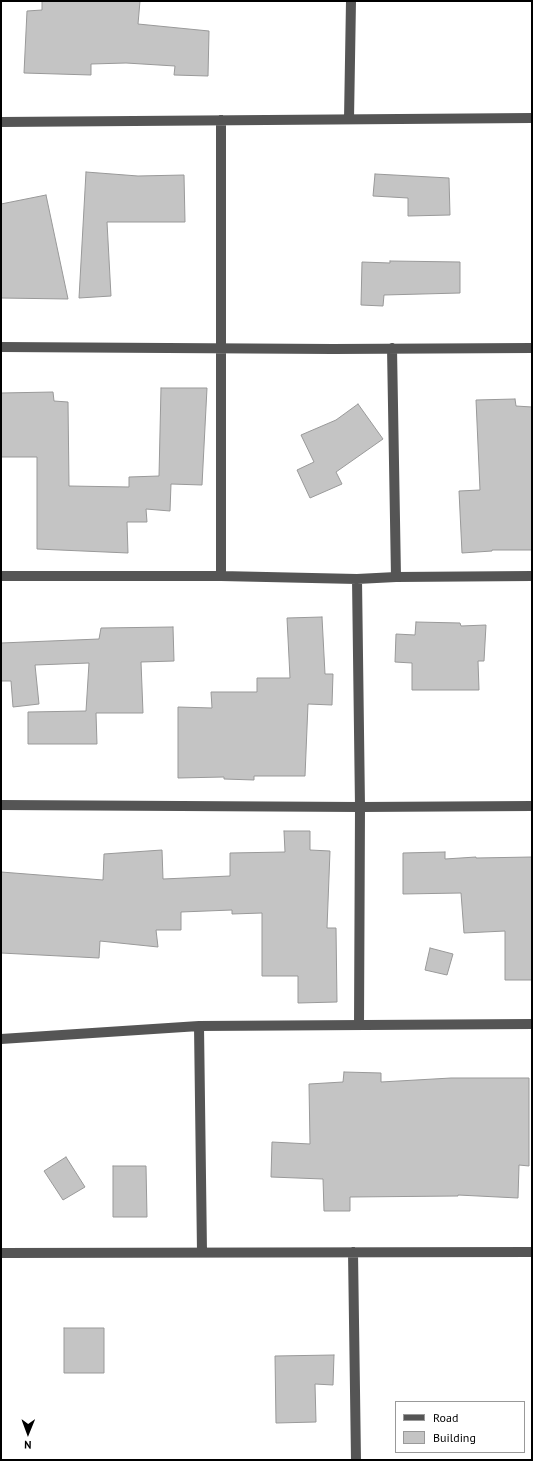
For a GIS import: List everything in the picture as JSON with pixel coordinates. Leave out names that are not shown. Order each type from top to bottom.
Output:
[{"type":"street","points":[[349,119],[351,1]]},
{"type":"street","points":[[1,122],[532,118]]},
{"type":"street","points":[[220,120],[221,576]]},
{"type":"street","points":[[1,347],[532,348]]},
{"type":"street","points":[[392,348],[396,577]]},
{"type":"street","points":[[1,576],[221,576],[357,579],[396,577],[532,576]]},
{"type":"street","points":[[357,579],[360,807],[359,1025]]},
{"type":"street","points":[[1,805],[360,807],[532,806]]},
{"type":"street","points":[[1,1039],[199,1026],[532,1024]]},
{"type":"street","points":[[199,1026],[202,1252]]},
{"type":"street","points":[[354,1252],[356,1460]]},
{"type":"street","points":[[1,1253],[532,1252]]},
{"type":"building","points":[[42,1],[140,1],[138,24],[209,31],[208,76],[174,75],[175,66],[126,63],[91,64],[91,75],[24,73],[27,11],[42,10]]},
{"type":"building","points":[[86,172],[138,176],[184,175],[185,222],[107,222],[111,296],[79,298]]},
{"type":"building","points":[[375,174],[449,178],[450,215],[408,216],[408,198],[373,196]]},
{"type":"building","points":[[46,195],[68,299],[1,298],[1,204]]},
{"type":"building","points":[[390,261],[460,262],[460,293],[384,295],[383,306],[361,305],[362,262],[390,263]]},
{"type":"building","points":[[161,388],[207,388],[202,485],[171,484],[170,511],[146,509],[147,522],[127,522],[128,553],[37,549],[37,457],[1,457],[1,393],[53,392],[54,401],[68,402],[69,486],[129,487],[129,477],[159,476]]},
{"type":"building","points":[[515,399],[516,406],[532,407],[532,550],[492,550],[462,553],[459,491],[480,490],[476,400]]},
{"type":"building","points":[[358,404],[383,439],[336,472],[342,484],[310,498],[297,470],[314,462],[301,435],[336,420]]},
{"type":"building","points":[[322,617],[325,674],[333,674],[332,705],[308,704],[305,776],[254,776],[254,780],[224,779],[224,777],[178,778],[178,707],[212,708],[211,692],[257,692],[257,678],[290,678],[287,618]]},
{"type":"building","points":[[416,622],[460,623],[461,626],[486,625],[484,661],[478,661],[479,690],[412,690],[412,663],[395,662],[396,634],[415,635]]},
{"type":"building","points":[[173,627],[174,661],[141,662],[143,713],[96,713],[97,744],[28,744],[28,712],[86,711],[89,663],[35,665],[39,704],[13,707],[11,681],[1,681],[1,643],[99,639],[101,628]]},
{"type":"building","points":[[284,831],[310,831],[310,850],[330,851],[327,928],[336,928],[337,1002],[298,1003],[298,976],[262,976],[262,913],[232,914],[232,910],[181,912],[181,930],[156,930],[158,947],[100,941],[99,958],[1,953],[1,872],[103,880],[104,854],[162,850],[163,879],[230,876],[230,853],[285,852]]},
{"type":"building","points":[[445,852],[445,859],[476,857],[532,857],[532,980],[505,980],[505,931],[464,933],[461,893],[403,894],[403,853]]},
{"type":"building","points":[[430,948],[453,954],[447,975],[425,970]]},
{"type":"building","points":[[344,1072],[381,1073],[381,1082],[451,1078],[529,1078],[529,1166],[519,1165],[518,1198],[458,1195],[350,1197],[350,1211],[324,1211],[323,1179],[271,1177],[272,1142],[310,1144],[309,1084],[343,1082]]},
{"type":"building","points":[[66,1157],[85,1187],[63,1200],[44,1171]]},
{"type":"building","points":[[113,1166],[146,1166],[147,1217],[113,1217]]},
{"type":"building","points":[[64,1328],[104,1328],[104,1373],[64,1373]]},
{"type":"building","points":[[334,1355],[333,1385],[315,1384],[316,1422],[276,1423],[275,1356]]}]
